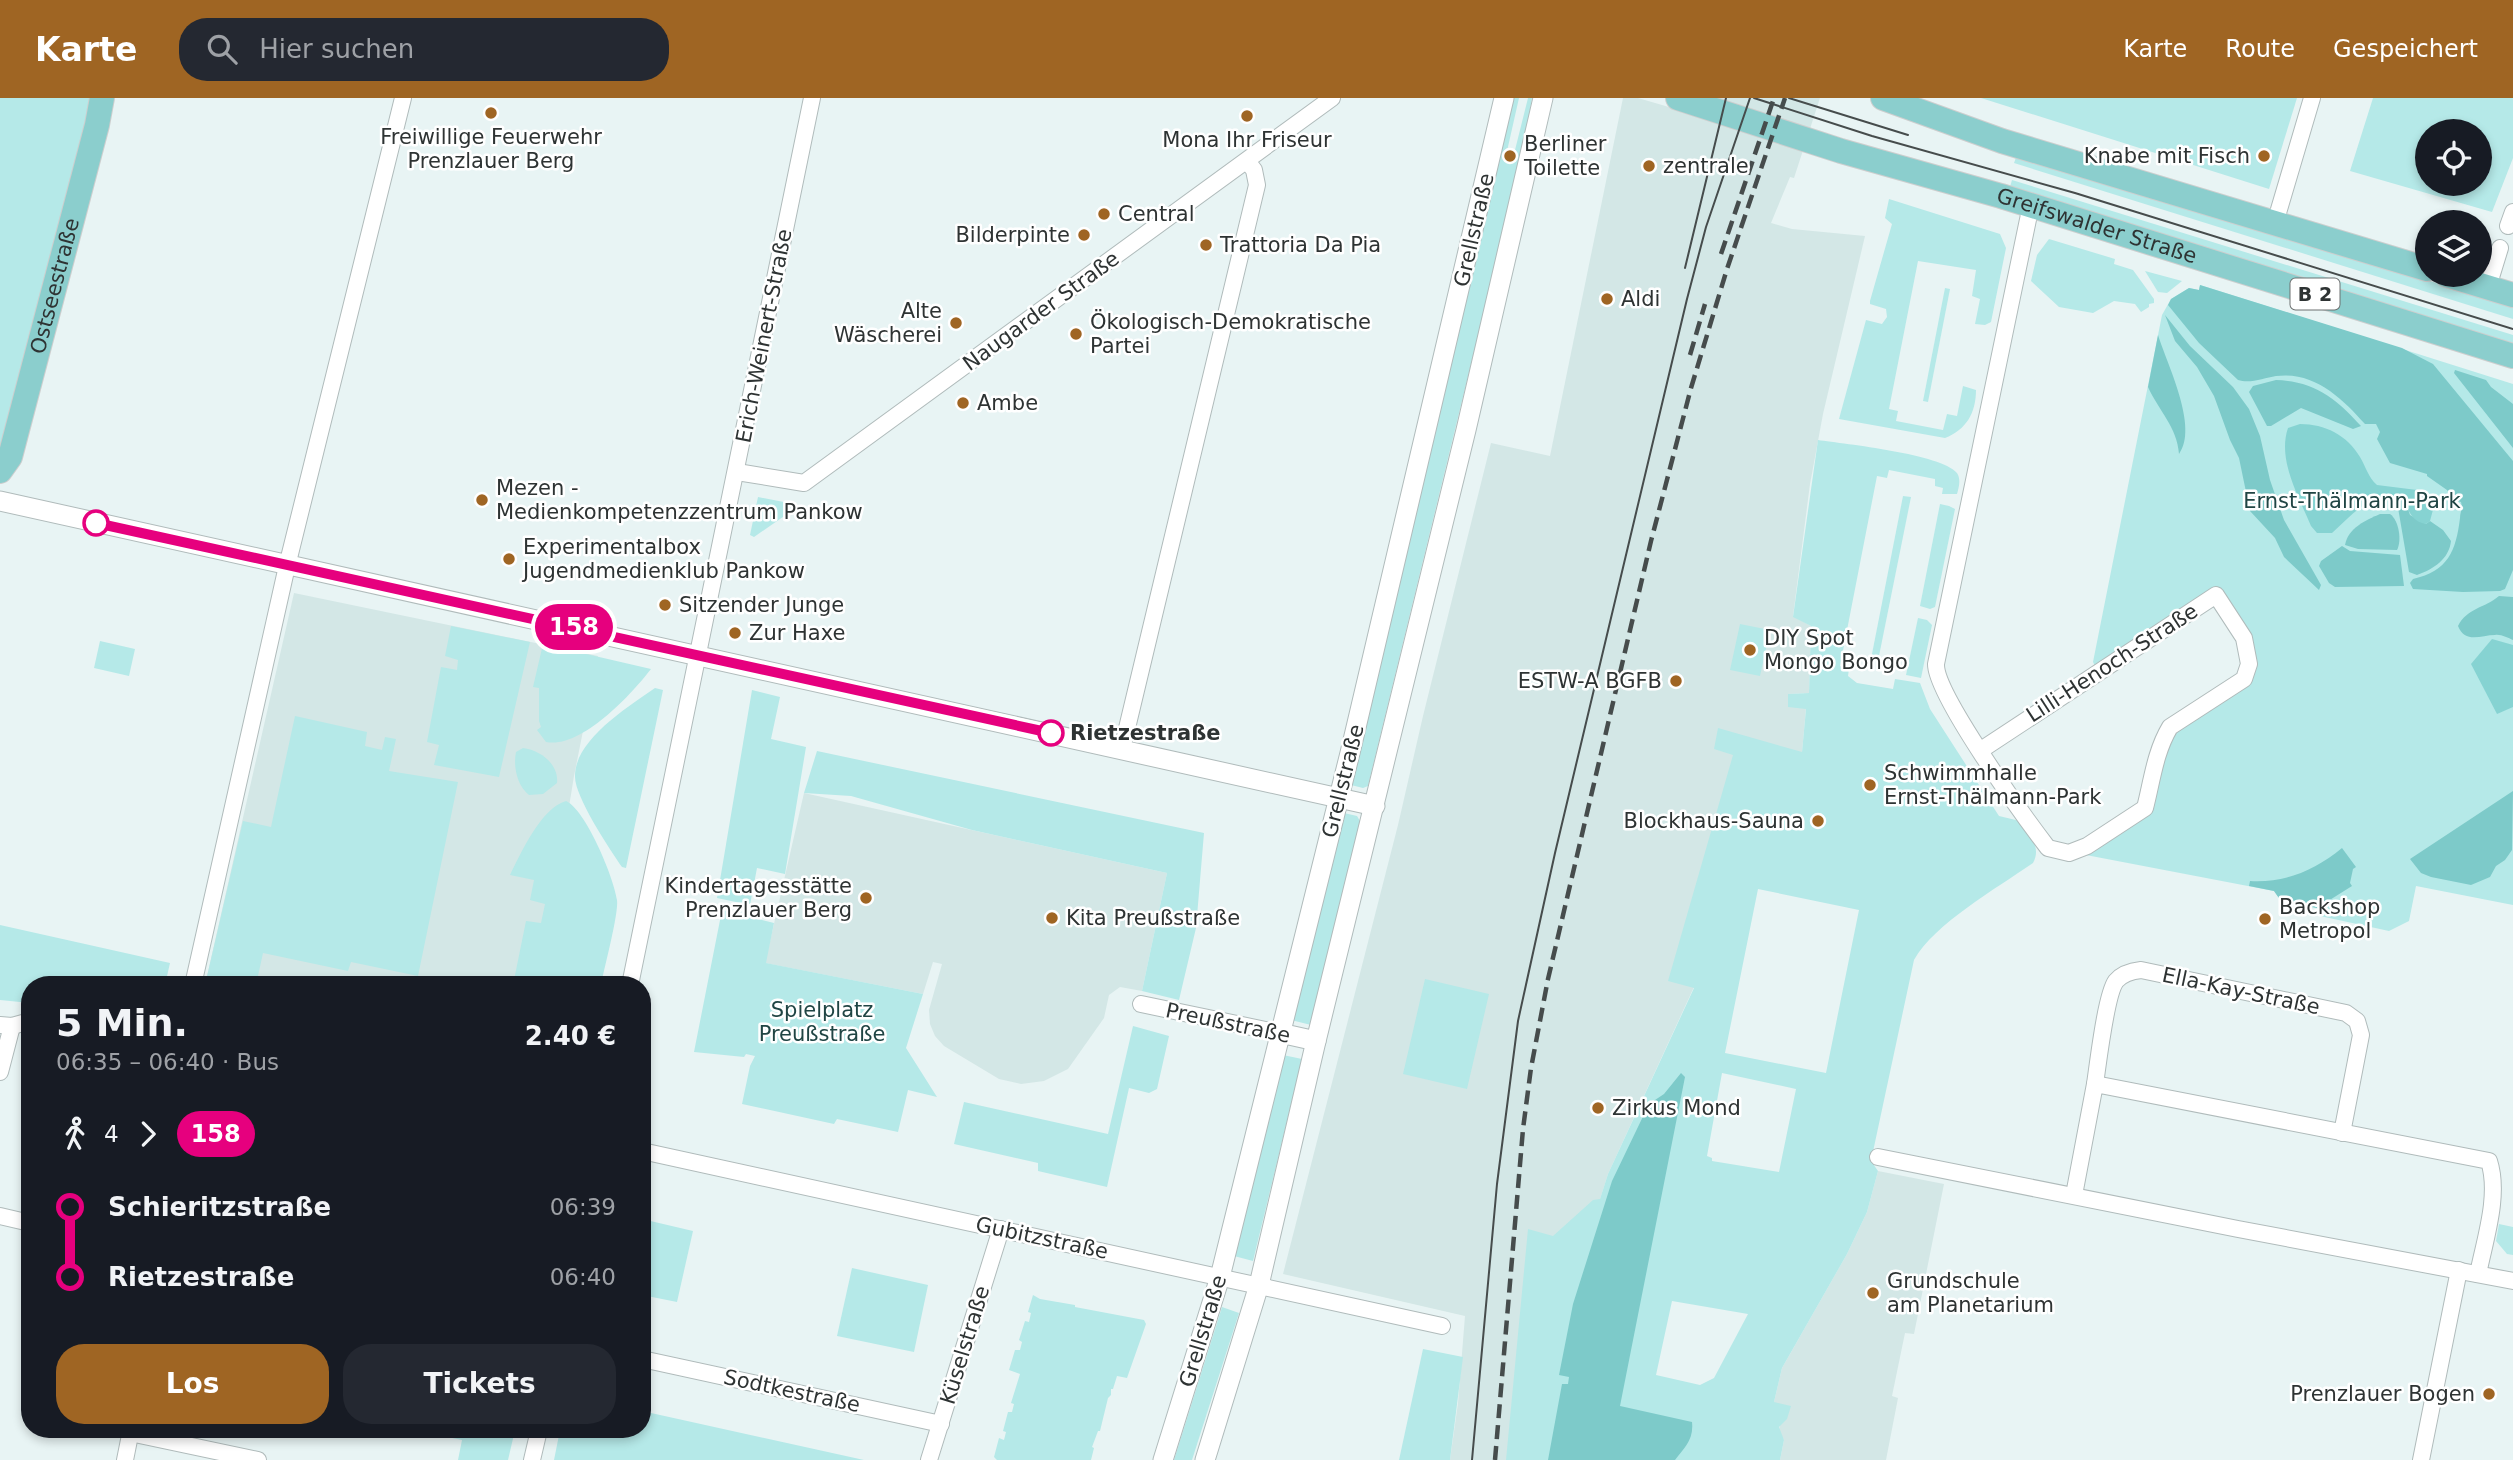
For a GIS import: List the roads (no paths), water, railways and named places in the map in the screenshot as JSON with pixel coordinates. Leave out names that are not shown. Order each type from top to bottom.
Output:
[{"type":"main road","name":"Ostseestraße","points":[[0,471],[10,457],[102,98]]},
{"type":"main road","name":"Greifswalder Straße","points":[[1678,98],[1841,151],[2031,205],[2513,356]]},
{"type":"main road","points":[[1883,98],[2002,141],[2415,265]]},
{"type":"main road","points":[[2488,287],[2513,295]]},
{"type":"street","points":[[195,976],[287,566],[403,98]]},
{"type":"street","name":"Erich-Weinert-Straße","points":[[632,976],[812,98]]},
{"type":"street","name":"Naugarder Straße","points":[[737,471],[804,483],[1332,98]]},
{"type":"street","name":"Grellstraße","points":[[1163,1460],[1220,1277],[1339,797],[1504,98]]},
{"type":"street","name":"Grellstraße","points":[[1205,1460],[1259,1285],[1315,1041],[1466,430],[1543,98]]},
{"type":"street","points":[[2275,223],[2312,98]]},
{"type":"street","points":[[1122,749],[1257,185],[1254,170],[1247,161]]},
{"type":"street","name":"Lilli-Henoch-Straße","points":[[1981,750],[2216,595],[2244,638],[2249,664],[2244,679],[2170,727],[2157,758],[2145,808],[2087,846],[2069,852],[2048,848],[1981,750],[1947,699],[1936,672],[1936,664],[2031,205]]},
{"type":"street","points":[[2492,274],[2500,248]]},
{"type":"street","points":[[0,501],[1375,806]]},
{"type":"street","name":"Ella-Kay-Straße","points":[[2074,1195],[2110,998],[2115,982],[2127,973],[2141,970],[2346,1013],[2357,1021],[2361,1035],[2342,1133]]},
{"type":"street","name":"Preußstraße","points":[[1141,1004],[1315,1041]]},
{"type":"street","points":[[0,1072],[6,1026]]},
{"type":"street","points":[[2095,1084],[2489,1161],[2493,1172],[2490,1212],[2478,1274]]},
{"type":"street","name":"Gubitzstraße","points":[[651,1153],[1442,1326]]},
{"type":"street","points":[[1878,1157],[2513,1281]]},
{"type":"street","points":[[0,1216],[21,1221]]},
{"type":"street","name":"Küselstraße","points":[[929,1460],[1001,1229]]},
{"type":"street","points":[[2421,1460],[2459,1270]]},
{"type":"street","name":"Sodtkestraße","points":[[651,1361],[941,1424]]},
{"type":"street","points":[[125,1460],[129,1438]]},
{"type":"street","points":[[157,1438],[258,1460]]},
{"type":"street","points":[[532,1460],[537,1438]]},
{"type":"tram line","points":[[1685,268],[1726,98]]},
{"type":"tram line","points":[[1472,1460],[1497,1184],[1518,1021],[1555,853],[1687,299],[1706,227],[1750,98]]},
{"type":"tram line","points":[[1754,98],[1872,136],[2075,193],[2513,329]]},
{"type":"tram line","points":[[1789,98],[1908,135]]},
{"type":"railway","points":[[1721,254],[1774,98]]},
{"type":"railway","points":[[1495,1460],[1523,1129],[1531,1068],[1548,979],[1651,541],[1691,388],[1727,269],[1785,98]]},
{"type":"railway","points":[[1690,355],[1705,304]]},
{"type":"place","name":"Freiwillige Feuerwehr Prenzlauer Berg","points":[[491,113]]},
{"type":"place","name":"Mona Ihr Friseur","points":[[1247,116]]},
{"type":"place","name":"Berliner Toilette","points":[[1510,156]]},
{"type":"place","name":"Knabe mit Fisch","points":[[2264,156]]},
{"type":"place","name":"zentrale","points":[[1649,166]]},
{"type":"place","name":"Central","points":[[1104,214]]},
{"type":"place","name":"Bilderpinte","points":[[1084,235]]},
{"type":"place","name":"Trattoria Da Pia","points":[[1206,245]]},
{"type":"place","name":"Aldi","points":[[1607,299]]},
{"type":"place","name":"Alte Wäscherei","points":[[956,323]]},
{"type":"place","name":"Ökologisch-Demokratische Partei","points":[[1076,334]]},
{"type":"place","name":"Ambe","points":[[963,403]]},
{"type":"place","name":"Mezen - Medienkompetenzzentrum Pankow","points":[[482,500]]},
{"type":"place","name":"Experimentalbox Jugendmedienklub Pankow","points":[[509,559]]},
{"type":"place","name":"Sitzender Junge","points":[[665,605]]},
{"type":"place","name":"Zur Haxe","points":[[735,633]]},
{"type":"place","name":"DIY Spot Mongo Bongo","points":[[1750,650]]},
{"type":"place","name":"ESTW-A BGFB","points":[[1676,681]]},
{"type":"place","name":"Rietzestraße","points":[[1051,733]]},
{"type":"place","name":"Schwimmhalle Ernst-Thälmann-Park","points":[[1870,785]]},
{"type":"place","name":"Blockhaus-Sauna","points":[[1818,821]]},
{"type":"place","name":"Kindertagesstätte Prenzlauer Berg","points":[[866,898]]},
{"type":"place","name":"Kita Preußstraße","points":[[1052,918]]},
{"type":"place","name":"Backshop Metropol","points":[[2265,919]]},
{"type":"place","name":"Zirkus Mond","points":[[1598,1108]]},
{"type":"place","name":"Grundschule am Planetarium","points":[[1873,1293]]},
{"type":"place","name":"Prenzlauer Bogen","points":[[2489,1394]]},
{"type":"park label","name":"Ernst-Thälmann-Park","points":[[2352,501]]},
{"type":"park label","name":"Spielplatz Preußstraße","points":[[822,1022]]}]
